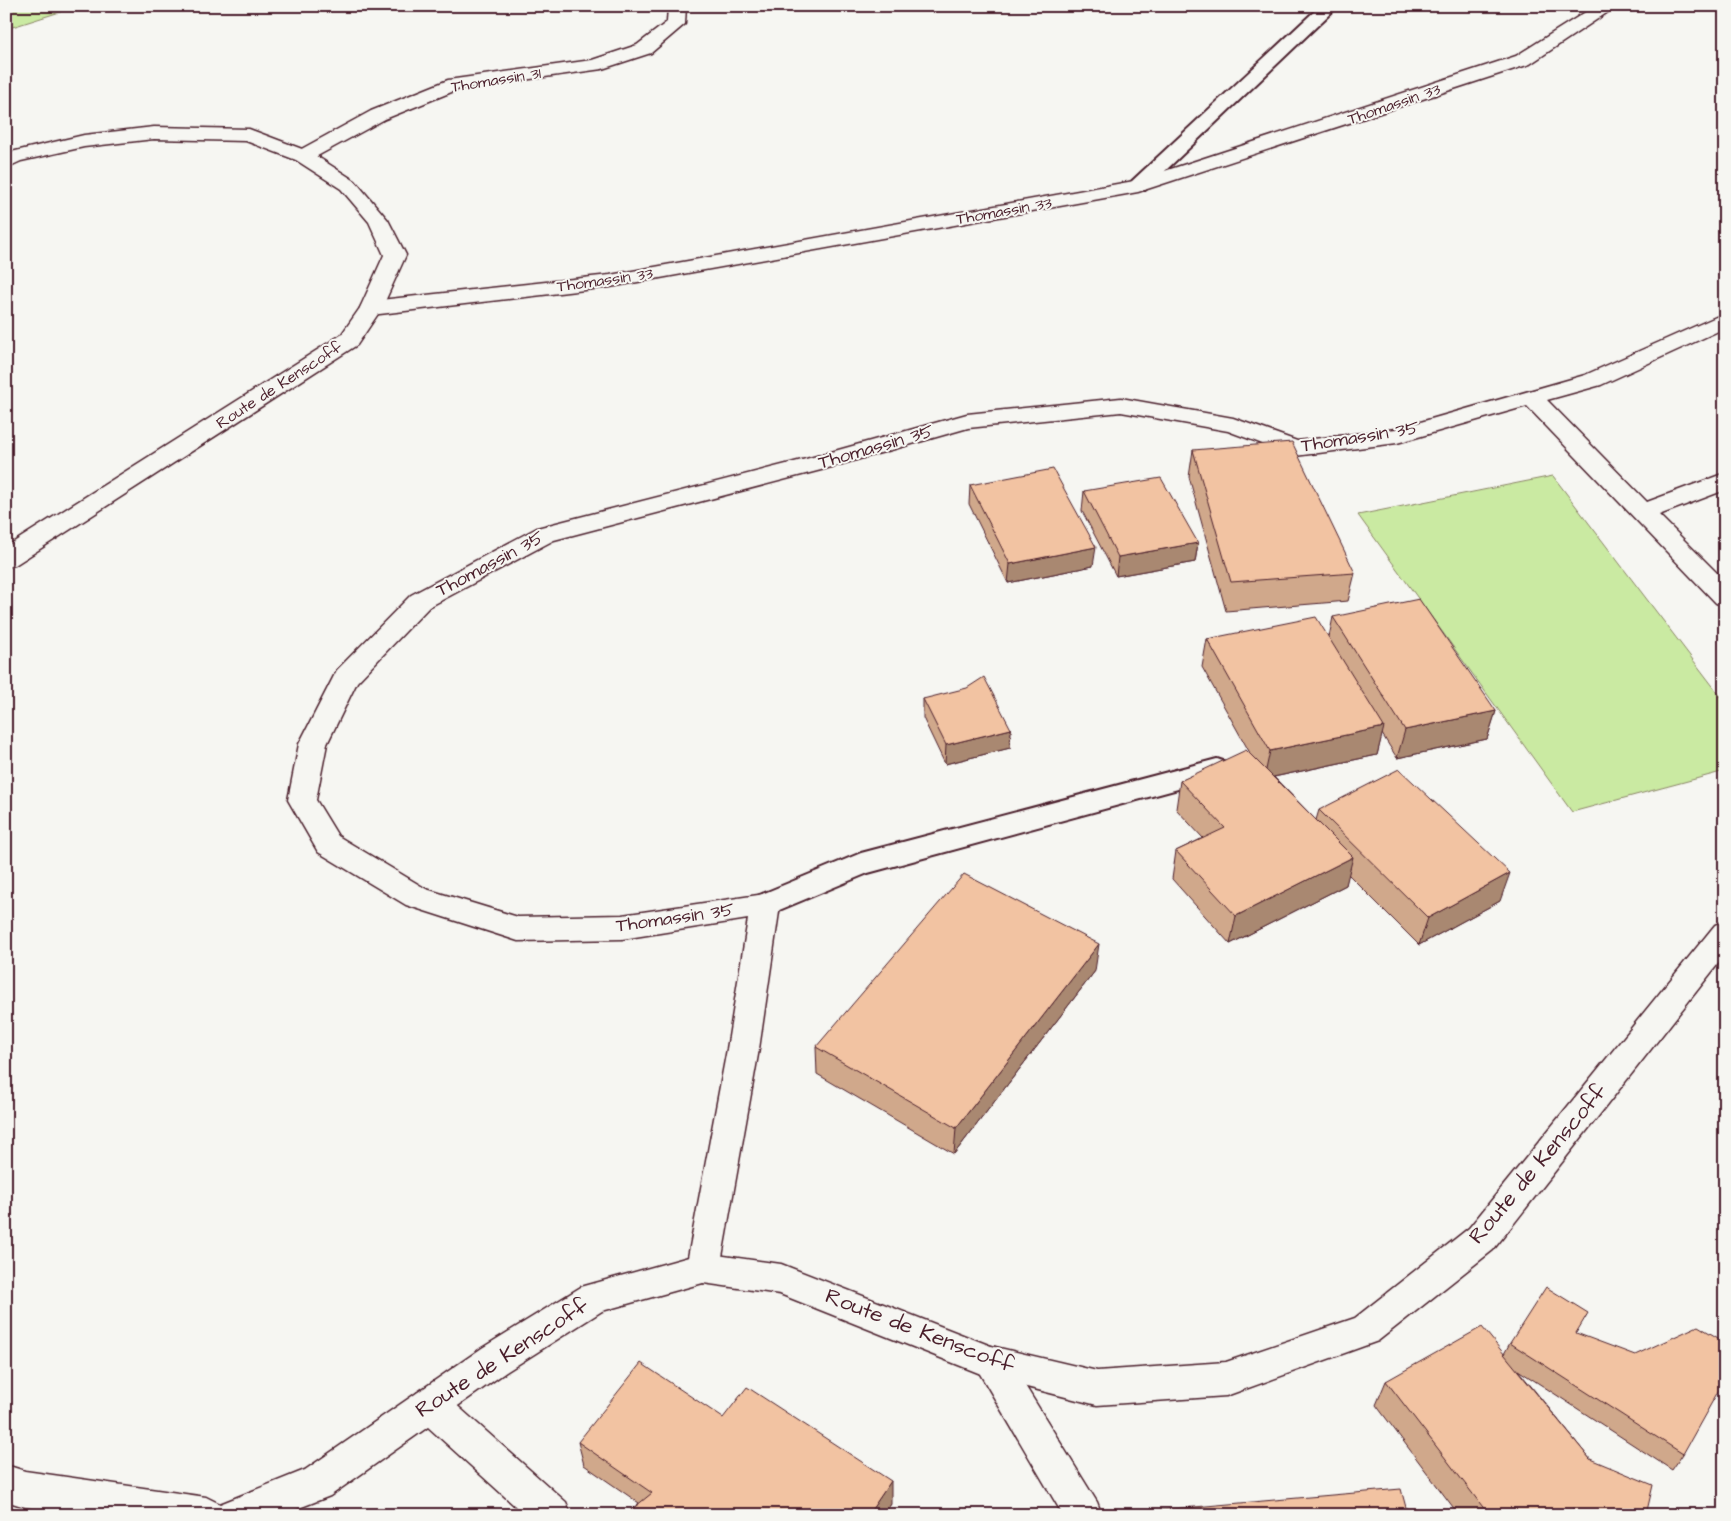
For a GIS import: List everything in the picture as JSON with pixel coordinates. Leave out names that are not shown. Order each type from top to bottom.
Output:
[{"type":"street","name":"Thomassin 31","points":[[303,156],[378,115],[455,84],[595,65],[644,49],[676,24],[677,6]]},
{"type":"street","name":"Thomassin 33","points":[[371,308],[610,281],[1138,186],[1523,60],[1608,6]]},
{"type":"street","name":"Route de Kenscoff","points":[[6,162],[14,158],[84,141],[154,133],[249,135],[303,156],[348,185],[378,220],[395,255],[371,308],[349,340],[6,559]]},
{"type":"street","name":"Thomassin 35","points":[[703,1268],[743,1049],[765,905],[622,927],[518,929],[416,897],[328,844],[302,800],[313,744],[346,677],[420,601],[546,534],[813,465],[967,421],[1121,405],[1233,425],[1295,449],[1397,436],[1593,380],[1725,320]]},
{"type":"street","points":[[1530,398],[1725,597]]},
{"type":"street","points":[[1643,512],[1725,481]]},
{"type":"street","name":"Route de Kenscoff","points":[[234,1515],[316,1483],[494,1360],[593,1298],[703,1268],[781,1279],[991,1362],[1096,1388],[1226,1379],[1366,1330],[1481,1239],[1725,933]]},
{"type":"street","points":[[991,1362],[1084,1515]]},
{"type":"street","points":[[430,1405],[553,1515]]},
{"type":"street","points":[[6,1483],[25,1488],[206,1515]]},
{"type":"lane","points":[[1138,186],[1330,6]]},
{"type":"lane","points":[[765,905],[861,864],[1217,769]]},
{"type":"green space","points":[[6,6],[79,6],[6,29]]},
{"type":"green space","points":[[1553,476],[1725,702],[1725,771],[1572,812],[1358,515]]},
{"type":"building","points":[[1292,442],[1355,573],[1231,582],[1193,450]]},
{"type":"building","points":[[1053,469],[1096,547],[1010,564],[970,485]]},
{"type":"building","points":[[1161,478],[1198,543],[1118,557],[1084,491]]},
{"type":"building","points":[[1419,599],[1496,711],[1405,730],[1333,617]]},
{"type":"building","points":[[1316,617],[1384,727],[1270,751],[1207,639]]},
{"type":"building","points":[[984,677],[1011,729],[946,745],[923,699],[967,688]]},
{"type":"building","points":[[1246,750],[1353,857],[1236,916],[1176,851],[1225,828],[1180,781]]},
{"type":"building","points":[[1399,769],[1510,873],[1428,918],[1319,810]]},
{"type":"building","points":[[964,874],[1099,944],[956,1128],[816,1047]]},
{"type":"building","points":[[1546,1287],[1588,1313],[1576,1333],[1635,1355],[1698,1326],[1725,1342],[1725,1379],[1683,1454],[1510,1343]]},
{"type":"building","points":[[1482,1327],[1590,1459],[1653,1485],[1646,1515],[1573,1515],[1575,1508],[1564,1515],[1489,1515],[1386,1381]]},
{"type":"building","points":[[641,1363],[723,1418],[747,1387],[891,1481],[868,1515],[779,1515],[775,1512],[773,1515],[625,1515],[652,1493],[578,1442]]},
{"type":"building","points":[[1401,1489],[1408,1515],[1161,1515],[1160,1510]]}]
